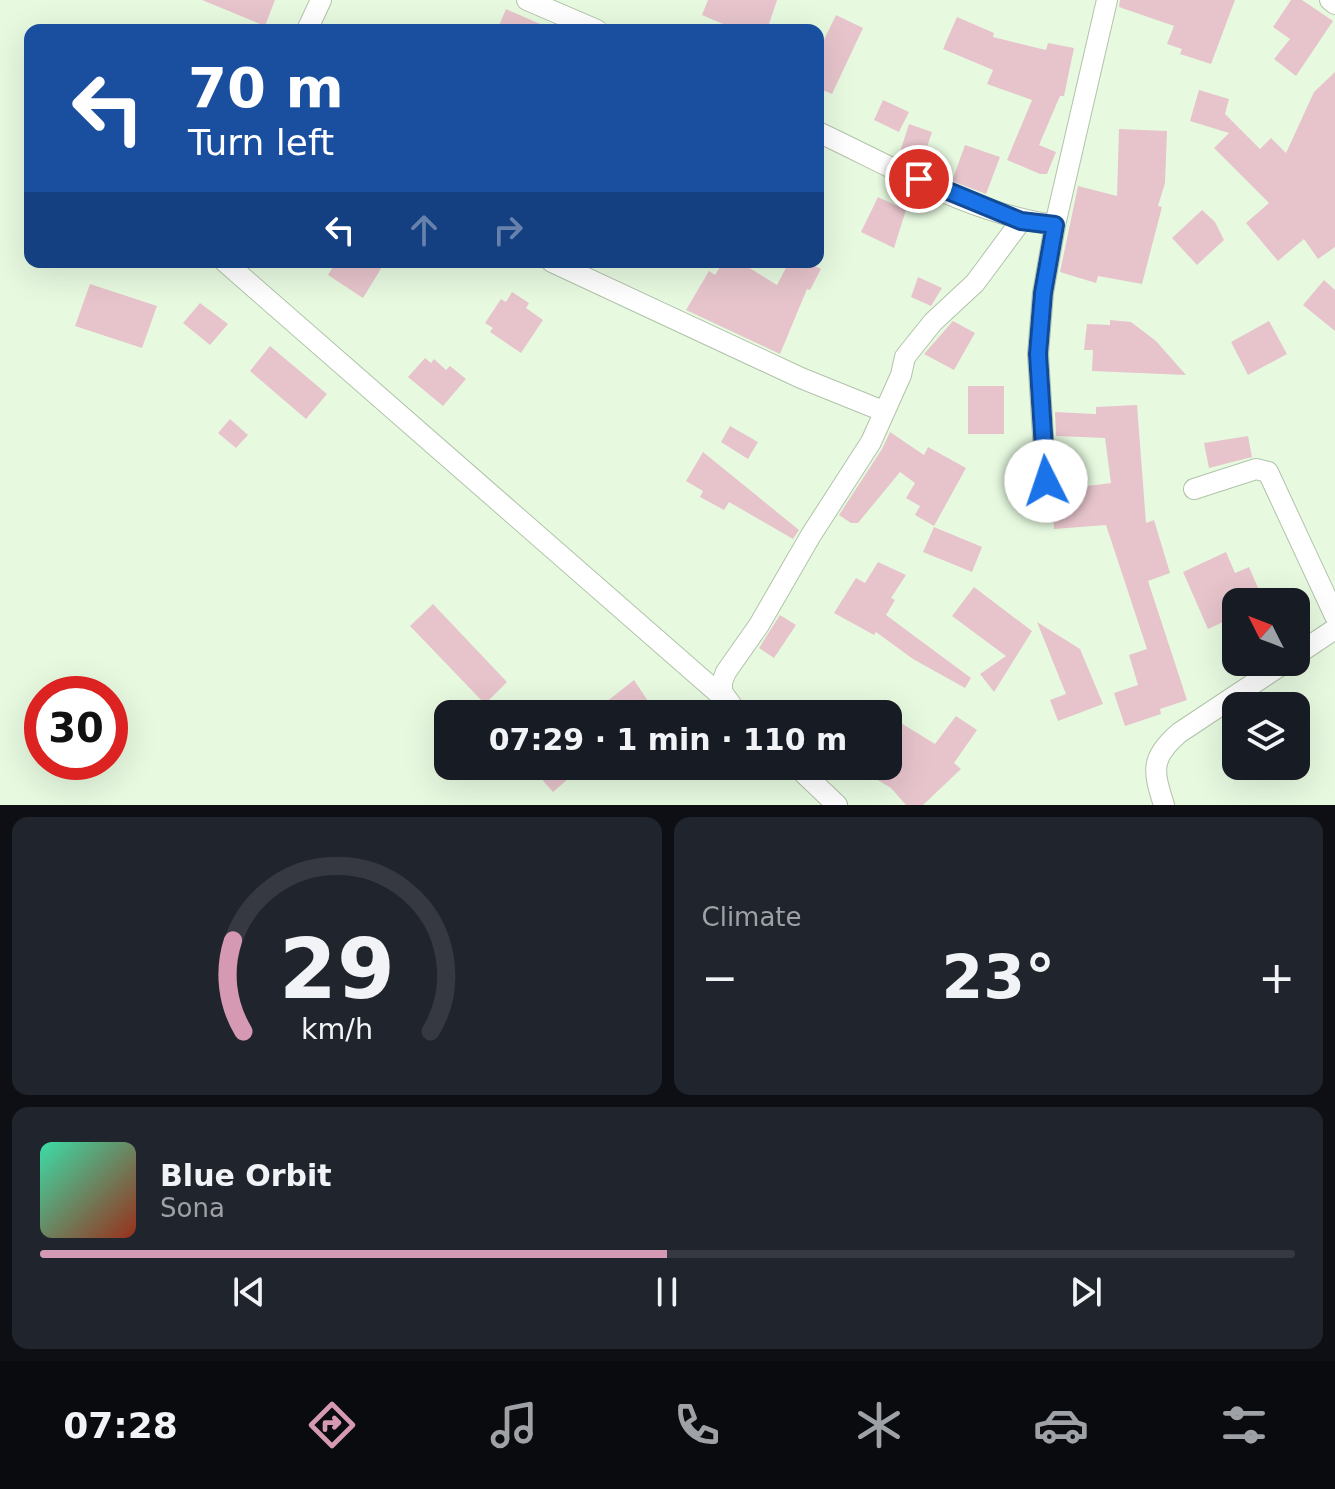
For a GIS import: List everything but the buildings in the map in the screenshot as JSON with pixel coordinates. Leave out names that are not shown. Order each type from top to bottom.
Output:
[{"type":"street","points":[[310,24],[321,0]]},
{"type":"street","points":[[527,0],[583,24]]},
{"type":"street","points":[[1330,0],[1335,4]]},
{"type":"street","points":[[1047,502],[1038,354],[1043,293],[1099,3]]},
{"type":"street","points":[[824,135],[944,191],[1021,221],[1055,225]]},
{"type":"street","points":[[727,700],[722,692],[726,672],[759,625],[811,535],[871,442],[901,375],[905,357],[933,322],[975,283],[1021,221]]},
{"type":"street","points":[[232,268],[724,700]]},
{"type":"street","points":[[565,268],[801,378],[883,411]]},
{"type":"street","points":[[1194,489],[1256,469],[1268,472],[1335,616]]},
{"type":"street","points":[[1310,646],[1335,629]]},
{"type":"street","points":[[1164,805],[1156,772],[1163,746],[1265,676]]},
{"type":"street","points":[[811,780],[837,805]]},
{"type":"route","points":[[919,179],[1021,221],[1055,225],[1043,293],[1038,354],[1046,481]]}]
